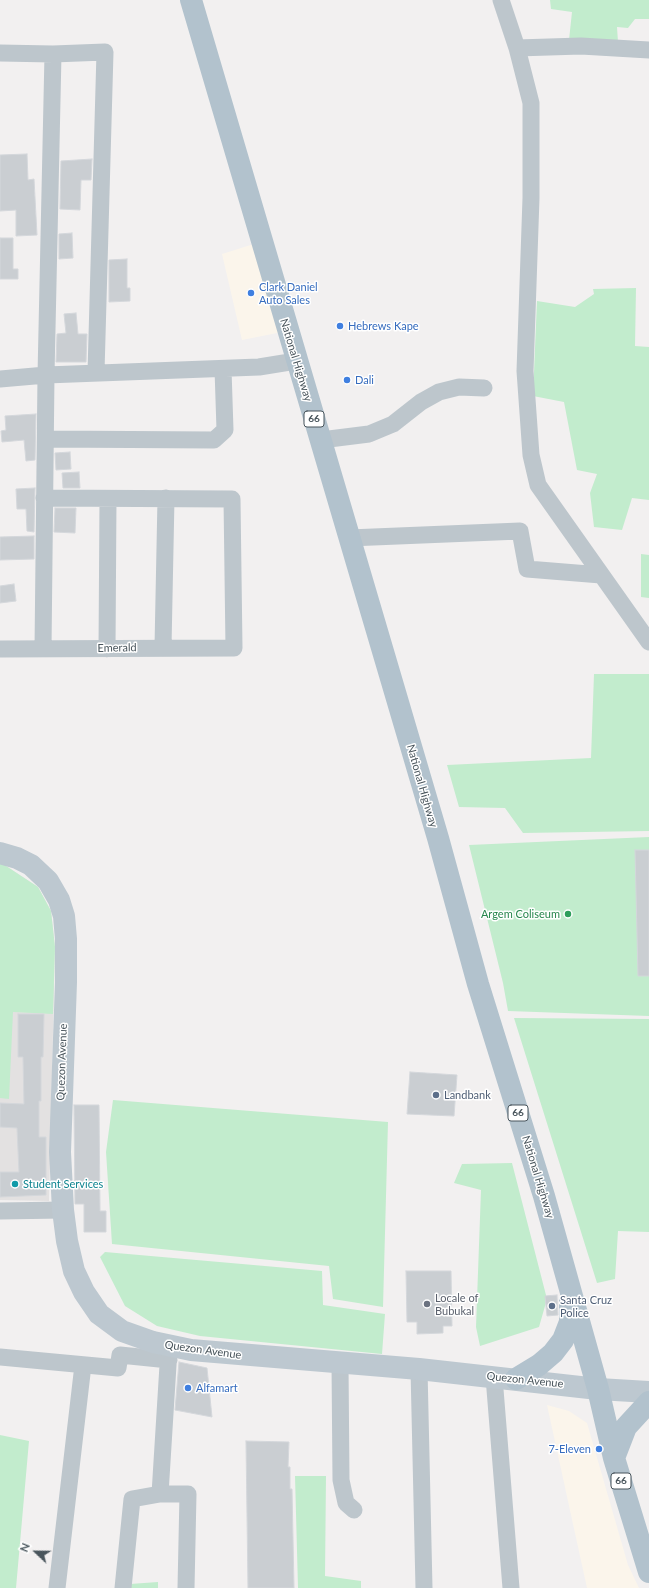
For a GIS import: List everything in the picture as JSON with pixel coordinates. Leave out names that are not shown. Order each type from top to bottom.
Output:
[{"type":"main road","name":"National Highway","points":[[191,0],[296,362],[321,440],[438,838],[478,984],[544,1196],[598,1388],[614,1458],[649,1572]]},
{"type":"main road","name":"Quezon Avenue","points":[[0,853],[17,858],[31,866],[48,881],[59,900],[64,916],[66,939],[66,982],[60,1152],[63,1210],[67,1241],[74,1270],[91,1305],[99,1314],[122,1331],[169,1354],[216,1353],[340,1364],[419,1369],[649,1392]]},
{"type":"main road","points":[[516,1379],[539,1365],[553,1354],[563,1340],[570,1322],[570,1286]]},
{"type":"main road","points":[[614,1458],[626,1428],[649,1402]]},
{"type":"street","points":[[501,0],[517,48],[531,103],[531,198],[526,372],[531,455],[538,485],[649,642]]},
{"type":"street","points":[[517,48],[581,46],[649,50]]},
{"type":"street","points":[[0,53],[52,54],[105,52],[96,372]]},
{"type":"street","points":[[43,649],[44,498],[52,54]]},
{"type":"street","points":[[0,379],[96,372],[259,367],[296,362]]},
{"type":"street","points":[[46,439],[214,440],[225,430],[223,369]]},
{"type":"street","points":[[321,440],[369,434],[393,424],[420,402],[439,392],[459,387],[484,388]]},
{"type":"street","points":[[44,498],[166,498],[163,647]]},
{"type":"street","name":"Emerald","points":[[0,649],[106,649],[163,647],[234,648],[232,499],[166,498]]},
{"type":"street","points":[[106,649],[108,499]]},
{"type":"street","points":[[349,538],[520,531],[527,569],[601,575]]},
{"type":"street","points":[[0,1211],[63,1210]]},
{"type":"street","points":[[0,1357],[118,1368],[120,1355],[169,1354],[160,1494]]},
{"type":"street","points":[[340,1364],[341,1480],[346,1503],[354,1510]]},
{"type":"street","points":[[57,1588],[83,1365]]},
{"type":"street","points":[[419,1369],[424,1588]]},
{"type":"street","points":[[494,1377],[511,1588]]},
{"type":"street","points":[[123,1588],[132,1499],[160,1494],[188,1494],[186,1588]]},
{"type":"shaded area","name":"Clark Daniel Auto Sales","points":[[257,243],[282,332],[242,340],[222,254]]},
{"type":"shaded area","points":[[0,862],[38,887],[51,911],[55,947],[49,1201],[0,1200]]},
{"type":"shaded area","points":[[547,1405],[569,1411],[587,1423],[628,1565],[639,1588],[587,1588]]},
{"type":"green space","points":[[550,0],[649,0],[649,19],[635,19],[628,28],[617,27],[618,42],[569,40],[572,12],[551,9]]},
{"type":"green space","points":[[636,288],[635,346],[649,347],[649,500],[632,498],[622,530],[594,527],[590,493],[597,474],[577,470],[564,402],[533,396],[537,301],[575,307],[594,294],[593,289]]},
{"type":"green space","points":[[641,554],[649,555],[649,598],[641,597]]},
{"type":"green space","points":[[594,674],[649,674],[649,831],[523,833],[505,808],[459,807],[447,765],[591,758]]},
{"type":"green space","name":"Argem Coliseum","points":[[649,837],[649,1016],[508,1011],[503,983],[469,845]]},
{"type":"green space","points":[[0,862],[38,887],[51,911],[55,947],[53,1014],[13,1012],[9,1099],[0,1098]]},
{"type":"green space","points":[[514,1018],[649,1019],[649,1232],[618,1231],[615,1279],[597,1283]]},
{"type":"green space","points":[[113,1100],[388,1122],[383,1307],[333,1299],[329,1266],[112,1244],[106,1152]]},
{"type":"green space","points":[[512,1163],[547,1299],[539,1327],[480,1346],[476,1327],[481,1190],[454,1183],[462,1164]]},
{"type":"green space","points":[[105,1252],[322,1271],[323,1305],[385,1314],[382,1354],[200,1336],[157,1326],[125,1306],[100,1257]]},
{"type":"green space","points":[[0,1435],[29,1441],[16,1588],[0,1588]]},
{"type":"green space","points":[[295,1476],[326,1476],[325,1576],[361,1581],[361,1588],[298,1588]]},
{"type":"green space","points":[[158,1582],[158,1588],[129,1588],[130,1584]]},
{"type":"building","points":[[27,154],[28,180],[34,179],[37,235],[16,236],[16,210],[0,211],[0,155]]},
{"type":"building","points":[[92,159],[91,180],[81,180],[80,210],[60,209],[61,161]]},
{"type":"building","points":[[72,233],[73,258],[59,259],[59,234]]},
{"type":"building","points":[[0,238],[13,238],[13,269],[18,269],[18,279],[0,279]]},
{"type":"building","points":[[127,259],[127,288],[130,288],[130,301],[109,302],[109,260]]},
{"type":"building","points":[[76,313],[78,334],[87,334],[86,362],[56,362],[57,334],[66,333],[64,314]]},
{"type":"building","points":[[36,414],[35,460],[26,461],[24,440],[2,442],[1,431],[6,430],[5,416]]},
{"type":"building","points":[[70,452],[71,469],[56,470],[55,453]]},
{"type":"building","points":[[79,472],[80,488],[63,488],[62,473]]},
{"type":"building","points":[[35,488],[34,532],[27,531],[26,509],[17,509],[16,489]]},
{"type":"building","points":[[55,508],[76,508],[75,533],[54,532]]},
{"type":"building","points":[[34,536],[34,559],[0,560],[0,537]]},
{"type":"building","points":[[14,584],[16,601],[0,603],[0,586]]},
{"type":"building","points":[[635,850],[649,850],[649,976],[638,976]]},
{"type":"building","points":[[18,1014],[44,1014],[43,1057],[41,1057],[41,1101],[39,1101],[39,1137],[46,1137],[46,1195],[0,1197],[0,1172],[19,1172],[17,1128],[0,1127],[0,1103],[24,1104],[23,1057],[18,1057]]},
{"type":"building","points":[[410,1072],[457,1075],[454,1116],[407,1114]]},
{"type":"building","points":[[74,1105],[99,1105],[100,1211],[106,1211],[106,1232],[84,1232],[84,1204],[75,1204]]},
{"type":"building","points":[[406,1271],[451,1271],[452,1326],[443,1326],[443,1333],[417,1334],[417,1322],[407,1322]]},
{"type":"building","name":"Santa Cruz Police","points":[[557,1295],[558,1315],[547,1316],[545,1296]]},
{"type":"building","name":"Alfamart","points":[[179,1362],[207,1368],[212,1417],[175,1410]]},
{"type":"building","points":[[246,1441],[289,1442],[288,1467],[290,1467],[290,1489],[292,1489],[294,1588],[248,1588]]},
{"type":"place","name":"Clark Daniel Auto Sales","points":[[251,293]]},
{"type":"place","name":"Hebrews Kape","points":[[340,326]]},
{"type":"place","name":"Dali","points":[[347,380]]},
{"type":"place","name":"Argem Coliseum","points":[[568,914]]},
{"type":"place","name":"Landbank","points":[[436,1095]]},
{"type":"place","name":"Student Services","points":[[15,1184]]},
{"type":"place","name":"Locale of Bubukal","points":[[427,1304]]},
{"type":"place","name":"Santa Cruz Police","points":[[552,1306]]},
{"type":"place","name":"Alfamart","points":[[188,1388]]},
{"type":"place","name":"7-Eleven","points":[[599,1449]]}]
